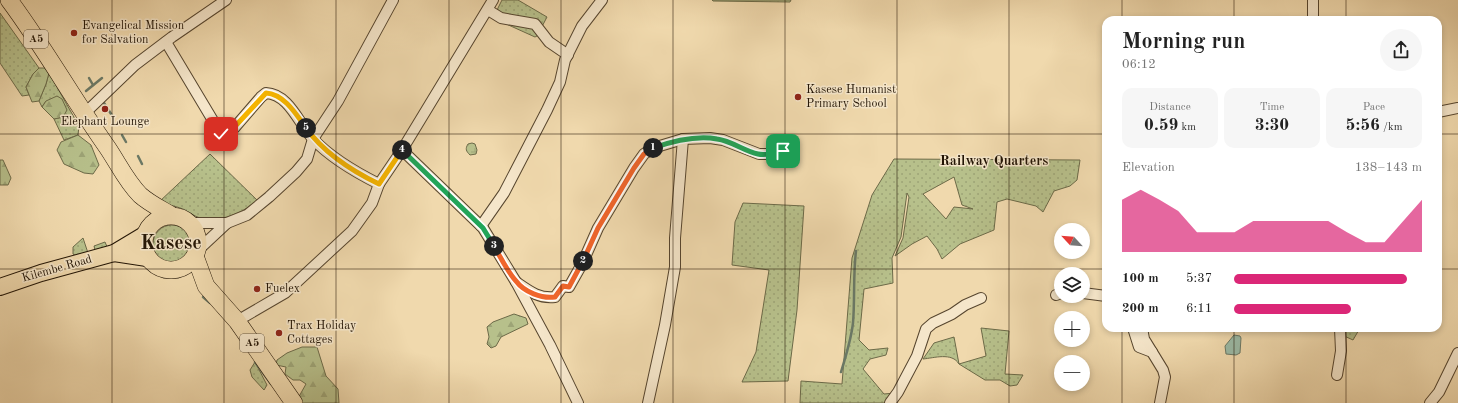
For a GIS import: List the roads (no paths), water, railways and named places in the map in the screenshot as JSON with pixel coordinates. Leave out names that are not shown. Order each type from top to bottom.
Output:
[{"type":"highway","name":"A5","points":[[9,0],[66,83],[84,114],[113,156],[122,172],[141,195],[171,215],[181,217],[190,223],[196,231],[198,241],[196,254],[206,286],[236,321],[294,403]]},
{"type":"highway","name":"A5","points":[[141,195],[146,230],[143,247],[147,258]]},
{"type":"highway","name":"Kilembe Road","points":[[146,230],[158,218],[171,215]]},
{"type":"highway","points":[[171,271],[181,269],[189,264],[196,254]]},
{"type":"highway","name":"Kilembe Road","points":[[147,258],[162,270],[171,271]]},
{"type":"highway","name":"A5","points":[[171,271],[206,286]]},
{"type":"main road","name":"Kilembe Road","points":[[0,287],[41,273],[114,253],[146,230]]},
{"type":"main road","name":"Kilembe Road","points":[[114,253],[147,258]]},
{"type":"street","points":[[84,114],[136,65],[226,0]]},
{"type":"street","points":[[196,254],[227,223],[246,215],[269,198],[307,159],[313,138],[338,101],[393,0]]},
{"type":"street","points":[[236,321],[285,294],[352,231],[372,204],[379,184],[402,150],[493,0]]},
{"type":"street","points":[[481,226],[504,193],[532,138],[560,82],[565,60],[582,26],[602,0]]},
{"type":"street","points":[[1313,0],[1313,16]]},
{"type":"street","points":[[488,10],[501,18],[535,24],[549,42],[568,55]]},
{"type":"street","points":[[166,42],[221,134],[225,136],[228,134],[266,93],[277,95],[292,110],[313,138],[345,166],[379,184]]},
{"type":"street","points":[[1442,111],[1458,108]]},
{"type":"street","points":[[516,282],[534,294],[548,298],[555,297],[563,286],[569,287],[582,264],[598,228],[634,168],[644,154],[653,148],[683,139],[718,139],[759,154],[772,154],[783,151]]},
{"type":"street","points":[[648,403],[662,340],[675,268],[675,238],[683,139]]},
{"type":"street","points":[[402,150],[481,226],[516,282],[553,351],[578,403]]},
{"type":"street","points":[[190,223],[227,223]]},
{"type":"street","points":[[1090,294],[1102,295]]},
{"type":"street","points":[[890,403],[898,392],[917,356],[926,329],[933,323],[981,298]]},
{"type":"street","points":[[1134,332],[1139,347],[1152,352]]},
{"type":"street","points":[[1143,332],[1144,339],[1163,370],[1165,377],[1160,403]]},
{"type":"street","points":[[1337,374],[1341,351],[1340,332]]},
{"type":"street","points":[[1430,403],[1439,392],[1458,353]]},
{"type":"waterway","points":[[89,78],[93,85]]},
{"type":"waterway","points":[[86,91],[102,78]]},
{"type":"waterway","points":[[104,103],[113,117]]},
{"type":"waterway","points":[[122,135],[126,142]]},
{"type":"waterway","points":[[138,156],[142,164]]},
{"type":"waterway","points":[[841,372],[850,342],[853,323],[856,251]]},
{"type":"waterway","points":[[203,297],[210,303]]},
{"type":"waterway","points":[[255,362],[271,384]]},
{"type":"place","name":"Evangelical Mission for Salvation","points":[[74,33]]},
{"type":"place","name":"Kasese Humanist Primary School","points":[[798,97]]},
{"type":"place","name":"Elephant Lounge","points":[[105,109]]},
{"type":"place","name":"Fuelex","points":[[257,289]]},
{"type":"place","name":"Trax Holiday Cottages","points":[[279,333]]},
{"type":"district","name":"Railway Quarters","points":[[994,161]]},
{"type":"district","name":"Kasese","points":[[171,244]]}]
